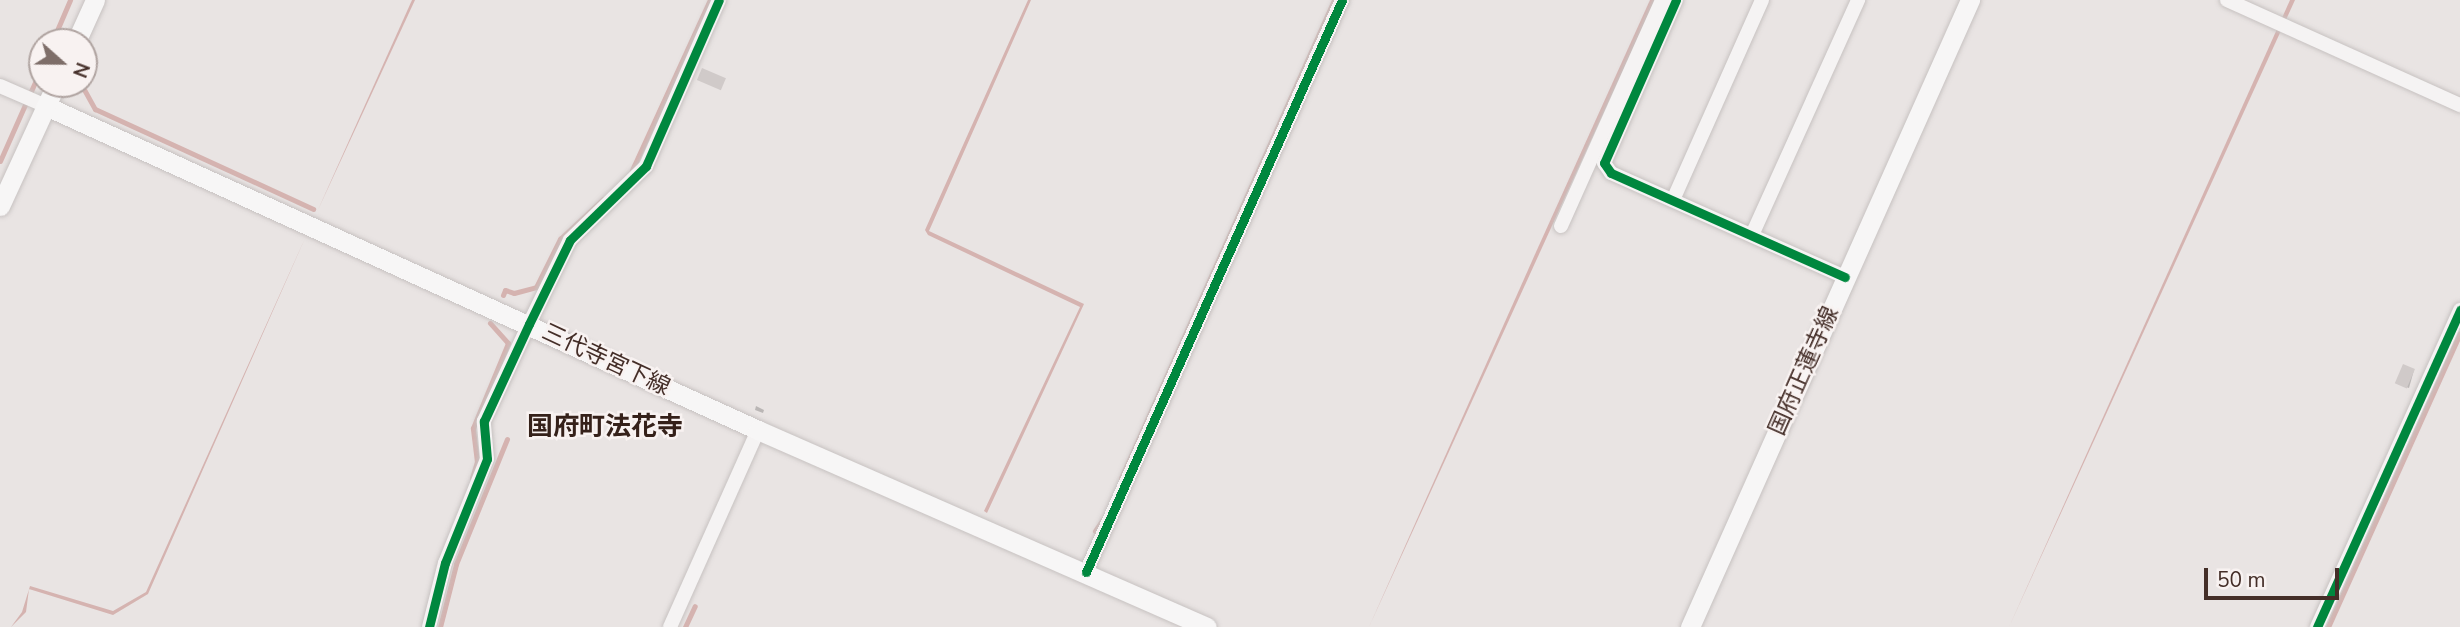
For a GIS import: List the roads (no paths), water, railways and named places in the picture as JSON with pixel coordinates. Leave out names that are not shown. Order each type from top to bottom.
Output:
[{"type":"main road","name":"国府正蓮寺線","points":[[1690,627],[1970,0]]},
{"type":"main road","points":[[82,28],[93,1]]},
{"type":"main road","points":[[0,206],[50,98]]},
{"type":"main road","name":"三代寺宮下線","points":[[46,106],[758,430],[1207,627]]},
{"type":"street","points":[[429,627],[445,563],[487,459],[484,421],[528,324],[570,240],[646,166],[719,0]]},
{"type":"street","points":[[1086,572],[1342,0]]},
{"type":"street","points":[[1560,226],[1662,0]]},
{"type":"street","points":[[1676,0],[1604,163],[1611,173],[1845,277]]},
{"type":"street","points":[[1673,200],[1762,0]]},
{"type":"street","points":[[1752,235],[1858,0]]},
{"type":"street","points":[[2227,0],[2460,104]]},
{"type":"street","points":[[0,86],[46,106]]},
{"type":"street","points":[[2318,627],[2460,310]]},
{"type":"street","points":[[670,627],[758,430]]},
{"type":"waterway","points":[[58,28],[70,0]]},
{"type":"waterway","points":[[632,170],[710,0]]},
{"type":"waterway","points":[[1121,478],[1334,0]]},
{"type":"waterway","points":[[0,161],[28,98]]},
{"type":"waterway","points":[[89,98],[95,109],[313,209]]},
{"type":"waterway","points":[[503,295],[505,290],[514,293],[536,287],[560,239],[603,199]]},
{"type":"waterway","points":[[472,478],[477,462],[473,428],[508,343],[490,323]]},
{"type":"waterway","points":[[2328,627],[2460,333]]},
{"type":"waterway","points":[[440,627],[456,564],[507,439]]},
{"type":"waterway","points":[[1095,531],[1103,519]]},
{"type":"waterway","points":[[685,627],[695,606]]},
{"type":"district","name":"国府町法花寺","points":[[605,427]]}]
